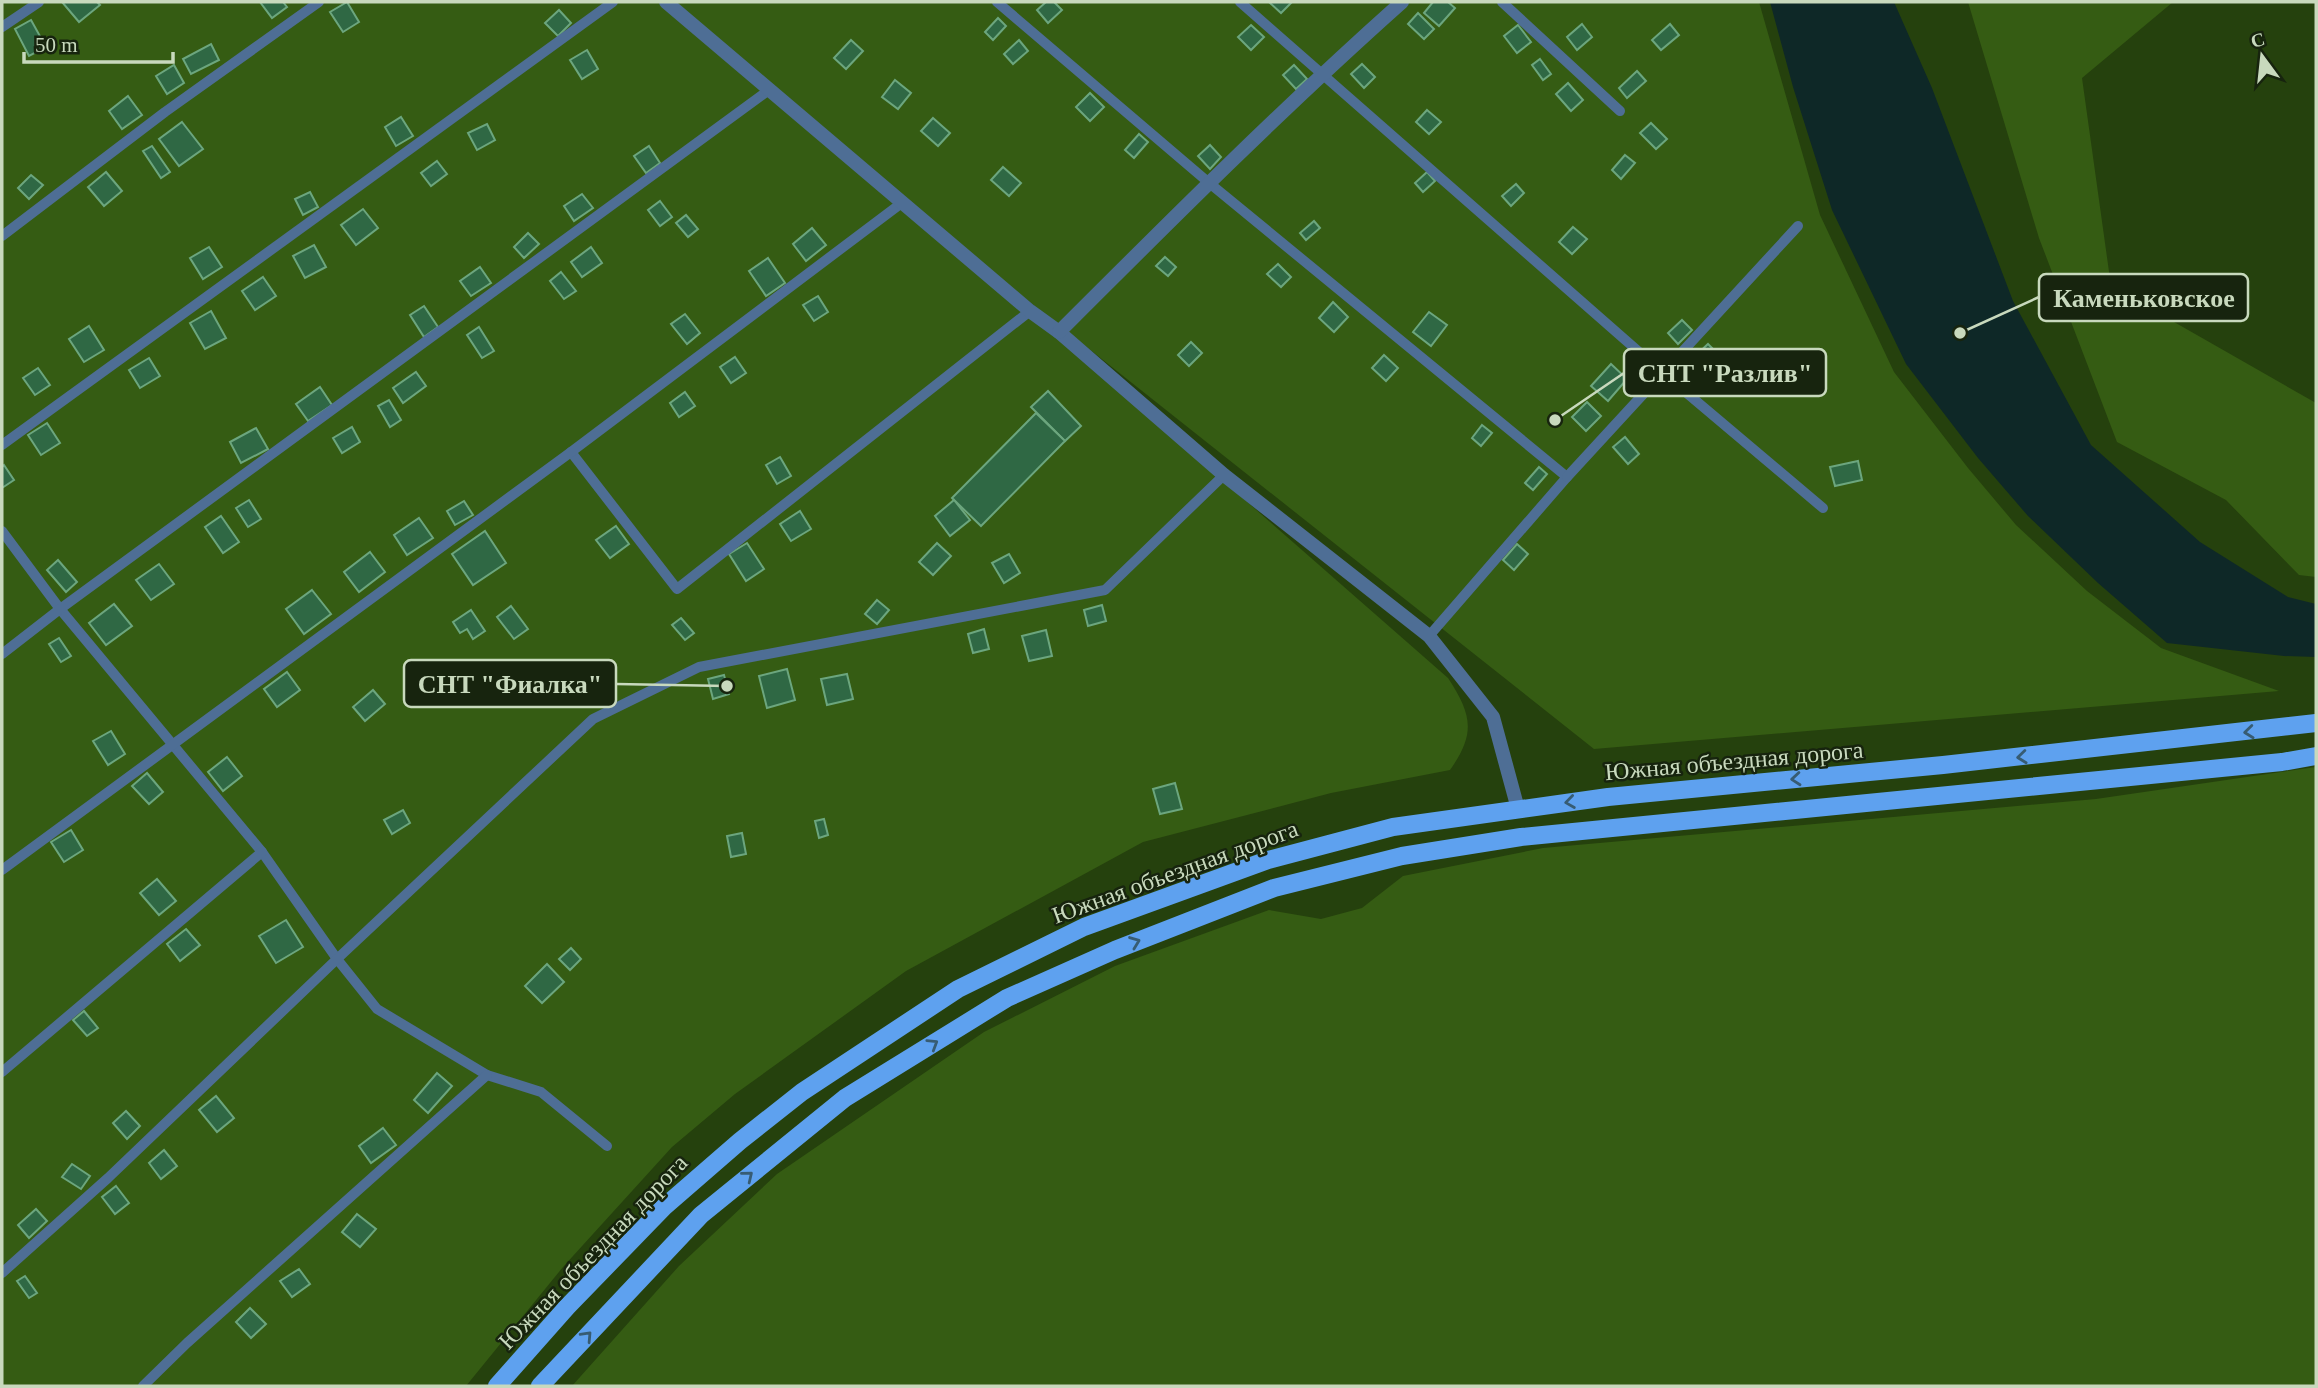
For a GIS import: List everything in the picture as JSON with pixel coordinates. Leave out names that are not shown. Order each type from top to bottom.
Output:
[{"type":"main road","name":"Южная объездная дорога","points":[[497,1386],[567,1307],[664,1208],[802,1092],[958,989],[1084,927],[1268,860],[1393,827],[1608,797],[1943,765],[2316,723]]},
{"type":"main road","name":"Южная объездная дорога","points":[[540,1386],[701,1215],[845,1098],[1007,998],[1115,950],[1273,888],[1402,856],[1521,837],[2255,765],[2316,756]]},
{"type":"main road","points":[[1518,809],[1521,837]]},
{"type":"main road","points":[[1489,813],[1492,841]]},
{"type":"street","points":[[666,2],[1030,311],[1059,332],[1224,475],[1429,636],[1493,717],[1518,809]]},
{"type":"street","points":[[1059,332],[1322,72],[1402,2]]},
{"type":"lane","points":[[2,27],[39,2]]},
{"type":"lane","points":[[2,236],[165,112],[319,2]]},
{"type":"lane","points":[[2,445],[613,2]]},
{"type":"lane","points":[[998,2],[1209,182],[1567,477]]},
{"type":"lane","points":[[1240,2],[1662,373],[1823,508]]},
{"type":"lane","points":[[1503,2],[1620,111]]},
{"type":"lane","points":[[2,654],[769,90]]},
{"type":"lane","points":[[2,870],[571,452],[903,202]]},
{"type":"lane","points":[[1429,636],[1567,477],[1798,226]]},
{"type":"lane","points":[[571,452],[677,589],[1030,311]]},
{"type":"lane","points":[[2,1273],[108,1178],[593,719],[699,667],[1105,590],[1224,475]]},
{"type":"lane","points":[[2,531],[60,609],[262,852],[337,959],[377,1009],[487,1075],[541,1092],[607,1146]]},
{"type":"lane","points":[[2,1072],[262,852]]},
{"type":"lane","points":[[143,1386],[187,1343],[487,1075]]},
{"type":"green space","points":[[2,2],[1759,2],[1820,215],[1894,372],[2016,525],[2087,591],[2161,648],[2279,691],[1594,749],[920,215],[1448,678],[1462,703],[1468,724],[1464,745],[1450,770],[1331,793],[1143,842],[906,971],[735,1094],[672,1147],[563,1267],[466,1386],[2,1386]]},
{"type":"green space","points":[[1968,2],[2173,2],[2082,78],[2111,286],[2316,403],[2316,577],[2299,575],[2226,500],[2117,442],[2039,238]]},
{"type":"green space","points":[[2316,767],[2316,1386],[572,1386],[679,1266],[777,1174],[984,1032],[1115,966],[1269,910],[1321,919],[1362,908],[1403,876],[1543,848],[2096,799]]},
{"type":"water","points":[[1770,2],[1894,2],[1932,88],[2013,301],[2091,445],[2200,542],[2288,597],[2316,604],[2316,657],[2167,643],[2098,583],[2028,516],[1978,458],[1906,364],[1832,210],[1793,87]]},
{"type":"building","points":[[62,2],[97,2],[100,5],[79,22]]},
{"type":"building","points":[[260,2],[283,2],[287,7],[272,18]]},
{"type":"building","points":[[347,2],[359,22],[343,32],[330,12]]},
{"type":"building","points":[[1046,2],[1054,2],[1062,10],[1048,23],[1037,10]]},
{"type":"building","points":[[1271,2],[1292,2],[1281,13]]},
{"type":"building","points":[[1433,2],[1448,2],[1455,8],[1439,26],[1424,13]]},
{"type":"building","points":[[559,10],[571,23],[558,36],[545,23]]},
{"type":"building","points":[[1418,13],[1434,29],[1424,39],[1408,24]]},
{"type":"building","points":[[998,18],[1006,26],[993,40],[985,32]]},
{"type":"building","points":[[31,20],[46,47],[29,56],[15,29]]},
{"type":"building","points":[[1582,24],[1592,37],[1577,50],[1567,37]]},
{"type":"building","points":[[1670,24],[1679,35],[1661,50],[1652,40]]},
{"type":"building","points":[[1251,25],[1264,37],[1251,50],[1238,37]]},
{"type":"building","points":[[1518,25],[1531,42],[1517,53],[1504,36]]},
{"type":"building","points":[[851,40],[863,51],[846,69],[834,58]]},
{"type":"building","points":[[1019,40],[1028,51],[1013,64],[1004,54]]},
{"type":"building","points":[[211,44],[219,60],[191,74],[183,59]]},
{"type":"building","points":[[587,50],[598,69],[582,79],[570,60]]},
{"type":"building","points":[[1540,59],[1551,74],[1543,80],[1532,65]]},
{"type":"building","points":[[1362,64],[1375,77],[1364,88],[1351,74]]},
{"type":"building","points":[[174,65],[184,83],[167,94],[156,76]]},
{"type":"building","points":[[1294,65],[1307,79],[1296,89],[1283,75]]},
{"type":"building","points":[[1637,71],[1646,81],[1627,98],[1619,88]]},
{"type":"building","points":[[895,80],[911,93],[898,109],[882,97]]},
{"type":"building","points":[[1568,83],[1583,100],[1571,111],[1556,94]]},
{"type":"building","points":[[1090,93],[1104,107],[1090,121],[1076,107]]},
{"type":"building","points":[[128,96],[142,115],[122,129],[109,111]]},
{"type":"building","points":[[1427,110],[1441,122],[1429,134],[1416,122]]},
{"type":"building","points":[[401,117],[413,136],[396,146],[385,127]]},
{"type":"building","points":[[933,118],[950,133],[938,146],[921,131]]},
{"type":"building","points":[[182,122],[203,149],[179,166],[159,139]]},
{"type":"building","points":[[1651,123],[1667,139],[1656,149],[1640,133]]},
{"type":"building","points":[[487,124],[495,140],[477,150],[468,133]]},
{"type":"building","points":[[1139,134],[1148,142],[1134,158],[1125,150]]},
{"type":"building","points":[[1210,145],[1221,157],[1210,169],[1198,156]]},
{"type":"building","points":[[152,146],[170,172],[161,178],[143,151]]},
{"type":"building","points":[[649,146],[660,163],[646,173],[634,156]]},
{"type":"building","points":[[1625,155],[1635,163],[1621,179],[1612,170]]},
{"type":"building","points":[[437,161],[447,174],[431,186],[421,173]]},
{"type":"building","points":[[1003,167],[1021,183],[1009,196],[991,180]]},
{"type":"building","points":[[106,172],[122,191],[104,206],[88,187]]},
{"type":"building","points":[[1427,172],[1435,181],[1423,192],[1415,183]]},
{"type":"building","points":[[31,175],[43,185],[29,199],[18,188]]},
{"type":"building","points":[[1516,184],[1524,193],[1511,206],[1502,196]]},
{"type":"building","points":[[310,192],[318,207],[303,215],[295,199]]},
{"type":"building","points":[[582,194],[593,208],[574,221],[564,206]]},
{"type":"building","points":[[660,201],[672,217],[660,226],[648,210]]},
{"type":"building","points":[[363,209],[378,228],[356,245],[341,225]]},
{"type":"building","points":[[686,215],[698,229],[688,237],[676,223]]},
{"type":"building","points":[[1314,221],[1320,228],[1306,240],[1300,233]]},
{"type":"building","points":[[1573,227],[1587,239],[1572,254],[1559,242]]},
{"type":"building","points":[[812,228],[826,245],[806,261],[793,244]]},
{"type":"building","points":[[528,233],[539,244],[524,258],[514,247]]},
{"type":"building","points":[[314,245],[326,267],[305,278],[293,256]]},
{"type":"building","points":[[209,247],[222,267],[203,279],[190,258]]},
{"type":"building","points":[[591,247],[602,263],[582,277],[571,262]]},
{"type":"building","points":[[1165,257],[1176,267],[1168,276],[1156,266]]},
{"type":"building","points":[[768,258],[785,283],[766,296],[749,271]]},
{"type":"building","points":[[1278,264],[1291,277],[1281,287],[1267,274]]},
{"type":"building","points":[[480,267],[491,283],[471,296],[460,281]]},
{"type":"building","points":[[561,272],[576,291],[564,299],[550,281]]},
{"type":"building","points":[[263,277],[276,296],[255,310],[242,291]]},
{"type":"building","points":[[818,296],[828,312],[814,321],[803,305]]},
{"type":"building","points":[[1333,302],[1348,317],[1334,332],[1319,318]]},
{"type":"building","points":[[424,306],[438,327],[424,337],[410,315]]},
{"type":"building","points":[[211,311],[226,338],[205,349],[190,323]]},
{"type":"building","points":[[1429,312],[1447,325],[1431,346],[1413,332]]},
{"type":"building","points":[[685,314],[700,333],[687,344],[671,324]]},
{"type":"building","points":[[1682,320],[1692,330],[1678,344],[1668,333]]},
{"type":"building","points":[[89,326],[104,350],[84,362],[69,339]]},
{"type":"building","points":[[479,327],[494,351],[482,358],[467,335]]},
{"type":"building","points":[[1191,342],[1202,353],[1189,366],[1178,355]]},
{"type":"building","points":[[1708,344],[1724,360],[1710,373],[1694,357]]},
{"type":"building","points":[[1384,355],[1398,368],[1386,381],[1372,368]]},
{"type":"building","points":[[735,357],[746,373],[731,383],[720,367]]},
{"type":"building","points":[[149,358],[160,376],[140,388],[129,370]]},
{"type":"building","points":[[1611,364],[1627,379],[1608,401],[1591,386]]},
{"type":"building","points":[[38,368],[50,385],[35,395],[23,378]]},
{"type":"building","points":[[416,372],[426,386],[403,403],[393,388]]},
{"type":"building","points":[[320,387],[332,405],[308,421],[296,404]]},
{"type":"building","points":[[1048,391],[1081,426],[1065,441],[1031,407]]},
{"type":"building","points":[[685,392],[695,406],[679,417],[670,403]]},
{"type":"building","points":[[389,400],[401,420],[390,427],[378,406]]},
{"type":"building","points":[[1587,402],[1601,416],[1586,431],[1572,417]]},
{"type":"building","points":[[1036,413],[1065,441],[981,526],[952,498]]},
{"type":"building","points":[[47,423],[60,443],[41,455],[28,435]]},
{"type":"building","points":[[1482,425],[1492,433],[1481,446],[1472,438]]},
{"type":"building","points":[[352,427],[360,442],[342,453],[333,438]]},
{"type":"building","points":[[256,428],[268,449],[241,463],[230,442]]},
{"type":"building","points":[[1625,437],[1639,454],[1628,464],[1613,447]]},
{"type":"building","points":[[780,457],[791,476],[777,484],[766,465]]},
{"type":"building","points":[[1858,461],[1862,480],[1835,486],[1830,467]]},
{"type":"building","points":[[4,465],[14,480],[2,488],[2,467]]},
{"type":"building","points":[[1539,467],[1547,474],[1533,490],[1525,483]]},
{"type":"building","points":[[249,500],[261,519],[248,527],[236,508]]},
{"type":"building","points":[[954,500],[970,520],[950,536],[935,516]]},
{"type":"building","points":[[464,501],[473,515],[455,525],[447,511]]},
{"type":"building","points":[[800,511],[811,529],[791,541],[780,524]]},
{"type":"building","points":[[221,516],[239,542],[223,553],[205,527]]},
{"type":"building","points":[[419,518],[433,538],[407,555],[394,535]]},
{"type":"building","points":[[616,526],[629,544],[610,558],[596,540]]},
{"type":"building","points":[[485,531],[506,563],[473,585],[452,554]]},
{"type":"building","points":[[747,543],[764,569],[746,581],[729,554]]},
{"type":"building","points":[[937,543],[951,556],[933,575],[919,562]]},
{"type":"building","points":[[1517,544],[1528,554],[1514,570],[1503,560]]},
{"type":"building","points":[[370,552],[385,572],[359,592],[344,572]]},
{"type":"building","points":[[1009,554],[1020,573],[1004,583],[992,563]]},
{"type":"building","points":[[58,560],[77,582],[66,592],[47,570]]},
{"type":"building","points":[[159,564],[174,584],[151,600],[136,580]]},
{"type":"building","points":[[312,590],[331,614],[304,634],[286,609]]},
{"type":"building","points":[[877,600],[889,610],[877,624],[865,614]]},
{"type":"building","points":[[114,604],[132,626],[106,645],[89,623]]},
{"type":"building","points":[[1102,605],[1106,621],[1088,626],[1084,610]]},
{"type":"building","points":[[511,606],[528,629],[514,639],[497,617]]},
{"type":"building","points":[[471,610],[485,631],[473,639],[467,629],[460,633],[453,622]]},
{"type":"building","points":[[681,618],[694,633],[685,640],[672,625]]},
{"type":"building","points":[[984,629],[989,649],[973,653],[968,634]]},
{"type":"building","points":[[1046,630],[1052,656],[1029,661],[1022,636]]},
{"type":"building","points":[[59,638],[71,656],[61,662],[49,644]]},
{"type":"building","points":[[787,669],[795,700],[767,708],[759,676]]},
{"type":"building","points":[[287,672],[300,690],[277,707],[264,689]]},
{"type":"building","points":[[847,674],[853,699],[827,705],[821,679]]},
{"type":"building","points":[[724,675],[729,694],[713,699],[708,679]]},
{"type":"building","points":[[373,690],[385,704],[365,721],[353,707]]},
{"type":"building","points":[[111,731],[125,754],[108,765],[93,741]]},
{"type":"building","points":[[227,757],[242,776],[223,791],[208,772]]},
{"type":"building","points":[[147,773],[163,792],[149,804],[132,786]]},
{"type":"building","points":[[1175,783],[1182,809],[1160,814],[1153,789]]},
{"type":"building","points":[[403,810],[410,823],[392,834],[384,820]]},
{"type":"building","points":[[824,819],[828,835],[819,838],[815,821]]},
{"type":"building","points":[[71,830],[83,850],[64,862],[51,842]]},
{"type":"building","points":[[742,833],[746,854],[731,857],[727,836]]},
{"type":"building","points":[[157,879],[176,901],[159,915],[140,893]]},
{"type":"building","points":[[286,920],[303,947],[276,963],[259,936]]},
{"type":"building","points":[[186,929],[200,945],[180,961],[167,944]]},
{"type":"building","points":[[571,948],[581,959],[570,970],[559,959]]},
{"type":"building","points":[[547,964],[564,982],[542,1003],[525,986]]},
{"type":"building","points":[[84,1011],[98,1028],[87,1036],[73,1020]]},
{"type":"building","points":[[437,1073],[452,1086],[428,1113],[414,1100]]},
{"type":"building","points":[[216,1096],[234,1118],[217,1132],[199,1110]]},
{"type":"building","points":[[126,1111],[140,1126],[127,1139],[113,1123]]},
{"type":"building","points":[[383,1128],[396,1145],[371,1163],[359,1146]]},
{"type":"building","points":[[164,1150],[177,1166],[161,1179],[149,1163]]},
{"type":"building","points":[[72,1164],[90,1176],[81,1189],[62,1177]]},
{"type":"building","points":[[116,1186],[129,1203],[115,1214],[102,1197]]},
{"type":"building","points":[[36,1209],[47,1221],[29,1238],[18,1225]]},
{"type":"building","points":[[357,1214],[376,1229],[360,1247],[342,1232]]},
{"type":"building","points":[[299,1269],[310,1284],[292,1297],[280,1281]]},
{"type":"building","points":[[25,1276],[37,1293],[29,1298],[17,1281]]},
{"type":"building","points":[[250,1308],[266,1324],[251,1338],[236,1322]]},
{"type":"place","name":"Каменьковское","points":[[1960,333]]},
{"type":"place","name":"СНТ \"Разлив\"","points":[[1555,420]]},
{"type":"place","name":"СНТ \"Фиалка\"","points":[[727,686]]}]
